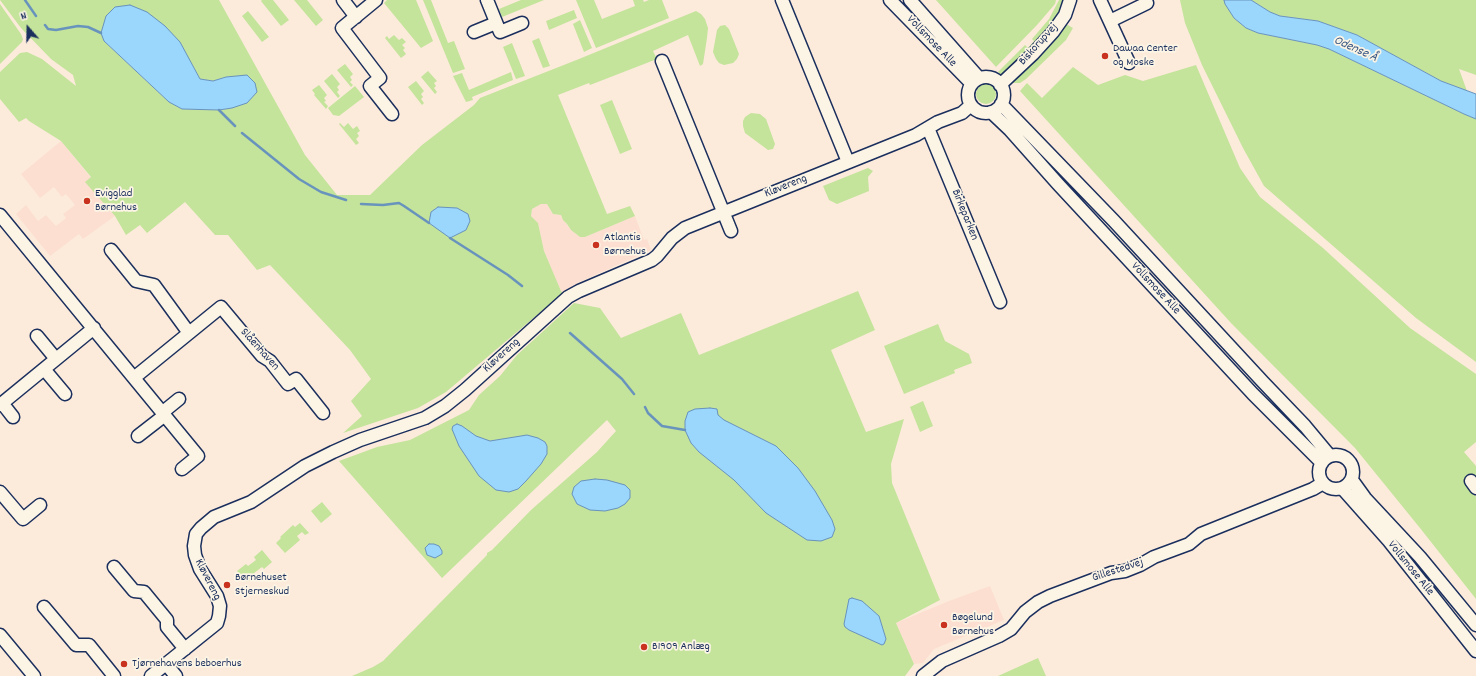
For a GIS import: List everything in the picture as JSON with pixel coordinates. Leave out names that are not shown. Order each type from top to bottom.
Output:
[{"type":"street","points":[[343,0],[356,17]]},
{"type":"street","points":[[376,0],[342,28],[380,78],[370,86],[392,114]]},
{"type":"street","points":[[487,0],[500,32],[522,22]]},
{"type":"street","points":[[782,0],[848,162]]},
{"type":"street","name":"Vollsmose Alle","points":[[890,0],[975,81]]},
{"type":"street","name":"Vollsmose Alle","points":[[910,0],[975,81]]},
{"type":"street","name":"Biskorupvej","points":[[1000,85],[1033,54],[1053,32],[1065,15],[1070,0]]},
{"type":"street","points":[[1100,0],[1129,63]]},
{"type":"street","points":[[1110,21],[1147,3]]},
{"type":"street","points":[[474,32],[496,23]]},
{"type":"street","points":[[662,61],[731,231]]},
{"type":"street","points":[[989,78],[994,79],[1000,85],[1003,94],[1001,104],[995,110],[991,112],[981,112],[971,105],[968,95],[975,81],[989,78]]},
{"type":"street","name":"Vollsmose Alle","points":[[1001,104],[1114,221],[1305,426],[1326,460]]},
{"type":"street","name":"Kløvereng","points":[[151,676],[217,623],[220,606],[217,596],[200,570],[195,555],[194,546],[198,531],[214,517],[250,502],[305,466],[333,452],[360,440],[425,418],[445,406],[466,390],[568,297],[645,264],[658,256],[678,232],[694,224],[916,135],[962,112],[971,105]]},
{"type":"street","name":"Vollsmose Alle","points":[[991,112],[1010,130],[1058,184],[1253,394],[1326,460]]},
{"type":"street","name":"Birkeparken","points":[[928,128],[1000,302]]},
{"type":"street","points":[[0,215],[135,377],[198,456],[182,469]]},
{"type":"street","points":[[111,250],[136,281],[154,285],[189,333]]},
{"type":"street","name":"Slåenhaven","points":[[135,377],[221,307],[262,356],[270,361],[288,384],[296,379],[323,413]]},
{"type":"street","points":[[14,417],[1,404],[94,328]]},
{"type":"street","points":[[37,336],[56,359]]},
{"type":"street","points":[[44,369],[64,394]]},
{"type":"street","points":[[138,436],[180,399]]},
{"type":"street","points":[[1341,456],[1350,462],[1353,474],[1352,480],[1348,485],[1342,488],[1329,488],[1323,483],[1319,473],[1326,460],[1341,456]]},
{"type":"street","name":"Vollsmose Alle","points":[[1352,480],[1365,498],[1420,558],[1476,625]]},
{"type":"street","name":"Gillestedvej","points":[[923,676],[942,661],[1011,630],[1025,612],[1038,602],[1050,596],[1111,573],[1140,565],[1154,557],[1189,544],[1201,534],[1286,501],[1323,483]]},
{"type":"street","name":"Vollsmose Alle","points":[[1342,488],[1389,541],[1476,651]]},
{"type":"street","points":[[0,492],[23,519],[40,505]]},
{"type":"street","points":[[114,567],[134,591],[144,592],[167,620],[167,627],[185,649]]},
{"type":"street","points":[[44,607],[76,645],[89,645],[114,676]]},
{"type":"street","points":[[0,635],[29,674]]},
{"type":"street","points":[[166,664],[176,676]]},
{"type":"shaded area","name":"Evigglad Børnehus","points":[[61,141],[91,178],[86,182],[115,216],[83,239],[79,234],[50,256],[16,214],[26,205],[38,221],[46,215],[56,226],[66,218],[63,214],[75,205],[66,194],[62,197],[54,187],[40,198],[21,174]]},
{"type":"shaded area","name":"Atlantis Børnehus","points":[[541,204],[547,204],[553,214],[561,215],[571,230],[580,237],[585,237],[635,216],[644,240],[647,239],[651,250],[577,283],[563,293],[544,251],[538,224],[531,216],[532,209]]},
{"type":"shaded area","name":"Bøgelund Børnehus","points":[[990,586],[1004,620],[934,649],[923,663],[914,664],[896,623]]},
{"type":"green space","points":[[0,0],[219,0],[305,155],[337,195],[370,195],[422,145],[474,105],[480,98],[696,11],[705,19],[708,28],[703,64],[700,66],[688,35],[653,51],[657,59],[590,85],[589,83],[558,95],[607,214],[630,206],[635,216],[585,237],[580,237],[571,230],[561,215],[553,214],[547,204],[541,204],[532,209],[531,216],[538,223],[544,251],[563,293],[446,392],[418,408],[343,433],[362,416],[351,401],[371,379],[350,350],[270,265],[257,270],[228,235],[215,235],[185,202],[147,233],[140,225],[126,235],[115,216],[85,182],[91,177],[61,141],[26,118],[19,122],[0,99],[0,72],[20,53],[27,52],[42,59],[76,86],[73,75],[51,59],[21,28]],"holes":[[[104,41],[190,61],[200,79],[213,81],[226,77],[232,108],[219,110],[182,109],[169,102]]]},
{"type":"green space","points":[[273,0],[289,20],[281,26],[261,1]]},
{"type":"green space","points":[[294,0],[307,0],[323,20],[316,26]]},
{"type":"green space","points":[[387,0],[416,0],[433,41],[421,48],[384,3]]},
{"type":"green space","points":[[423,0],[431,0],[448,43],[454,41],[465,69],[453,73]]},
{"type":"green space","points":[[521,0],[544,0],[502,17],[499,9]]},
{"type":"green space","points":[[576,0],[594,0],[602,19],[635,6],[633,0],[643,0],[644,2],[649,0],[662,0],[669,18],[596,48]]},
{"type":"green space","points":[[936,0],[1056,0],[1055,4],[1037,25],[996,67]]},
{"type":"green space","points":[[1059,0],[1065,0],[1051,27],[1005,73],[1000,74],[998,72],[1025,45],[1028,48],[1034,41],[1032,39],[1049,19]]},
{"type":"green space","points":[[1180,0],[1224,0],[1234,18],[1246,28],[1258,33],[1317,45],[1329,49],[1476,119],[1476,362],[1416,318],[1264,186],[1243,148],[1202,65],[1185,23]]},
{"type":"green space","points":[[1251,0],[1476,0],[1476,75],[1459,69],[1467,91],[1441,81],[1357,35],[1318,21],[1280,16],[1270,12]]},
{"type":"green space","points":[[0,4],[23,39],[22,42],[0,64]]},
{"type":"green space","points":[[574,10],[577,18],[549,30],[546,21]]},
{"type":"green space","points":[[248,11],[269,37],[262,42],[242,16]]},
{"type":"green space","points":[[580,20],[592,48],[584,52],[573,24]]},
{"type":"green space","points":[[1066,24],[1073,28],[1066,40],[1026,79],[1020,83],[1013,83],[1012,82],[1056,39]]},
{"type":"green space","points":[[725,25],[729,29],[739,54],[733,63],[724,65],[719,63],[713,52],[717,30],[720,26]]},
{"type":"green space","points":[[394,35],[399,40],[402,38],[406,42],[402,45],[405,48],[403,50],[406,54],[401,58],[385,38],[387,36],[389,39]]},
{"type":"green space","points":[[539,38],[550,66],[543,68],[532,41]]},
{"type":"green space","points":[[512,43],[525,76],[516,79],[503,47]]},
{"type":"green space","points":[[345,64],[353,74],[350,77],[352,80],[350,82],[353,85],[351,87],[337,70]]},
{"type":"green space","points":[[1196,65],[1240,168],[1260,197],[1323,248],[1410,328],[1476,374],[1476,442],[1464,452],[1476,466],[1476,475],[1466,484],[1476,497],[1476,599],[1355,448],[1231,323],[1020,91],[1027,83],[1042,98],[1073,67],[1098,85],[1125,75],[1143,81]]},
{"type":"green space","points":[[428,71],[437,81],[434,83],[436,86],[434,88],[437,92],[435,94],[421,77]]},
{"type":"green space","points":[[511,72],[513,80],[472,97],[473,100],[466,102],[453,76],[462,73],[469,90]]},
{"type":"green space","points":[[332,74],[340,84],[337,87],[339,90],[337,92],[340,96],[338,98],[324,81]]},
{"type":"green space","points":[[416,81],[424,91],[421,94],[423,97],[421,99],[424,103],[422,105],[408,87]]},
{"type":"green space","points":[[986,84],[993,87],[996,94],[993,101],[986,104],[979,101],[976,94],[979,87]]},
{"type":"green space","points":[[319,85],[327,95],[324,98],[326,101],[324,102],[328,106],[326,109],[314,95],[315,94],[312,90]]},
{"type":"green space","points":[[355,86],[364,97],[339,116],[333,115],[328,108]]},
{"type":"green space","points":[[612,100],[632,149],[620,154],[600,105]]},
{"type":"green space","points":[[751,113],[760,114],[766,119],[775,144],[773,149],[768,150],[745,133],[743,121],[745,117]]},
{"type":"green space","points":[[340,123],[344,127],[348,123],[353,129],[357,126],[360,131],[357,133],[359,136],[356,139],[359,143],[356,145],[339,124]]},
{"type":"green space","points":[[868,168],[873,171],[868,177],[869,191],[837,204],[829,200],[823,186]]},
{"type":"green space","points":[[858,291],[875,330],[831,350],[866,432],[904,419],[891,464],[892,483],[940,600],[896,623],[914,664],[905,676],[352,676],[383,661],[487,555],[487,553],[492,550],[531,510],[597,452],[616,431],[607,420],[442,578],[339,461],[377,447],[410,440],[469,410],[479,395],[500,376],[517,355],[574,303],[600,308],[621,338],[681,313],[699,355]]},
{"type":"green space","points":[[938,324],[945,341],[969,354],[972,363],[954,370],[955,373],[904,394],[884,346]]},
{"type":"green space","points":[[923,401],[933,426],[920,432],[910,407]]},
{"type":"green space","points":[[322,502],[332,514],[321,523],[311,511]]},
{"type":"green space","points":[[300,523],[309,533],[305,535],[302,532],[297,536],[300,540],[285,553],[276,543],[281,538],[280,537],[293,525],[295,527]]},
{"type":"green space","points":[[262,550],[272,562],[264,569],[262,567],[254,573],[256,576],[247,582],[237,571],[246,564],[248,566],[256,560],[254,557]]},
{"type":"green space","points":[[1038,658],[1046,676],[998,676]]},
{"type":"water","name":"Odense Å","points":[[1224,0],[1251,0],[1270,12],[1280,16],[1318,21],[1357,35],[1441,81],[1476,94],[1476,119],[1329,49],[1317,45],[1258,33],[1246,28],[1234,18]]},
{"type":"water","points":[[130,5],[147,12],[165,26],[180,42],[200,79],[213,81],[226,77],[247,75],[255,83],[257,92],[247,103],[232,108],[219,110],[182,109],[169,102],[104,41],[101,33],[106,16],[115,7]]},
{"type":"water","points":[[438,207],[457,208],[468,214],[470,221],[466,230],[450,238],[429,223],[431,212]]},
{"type":"water","points":[[695,409],[717,409],[718,415],[724,420],[776,446],[798,468],[815,491],[832,520],[835,529],[832,537],[821,541],[807,540],[766,513],[734,480],[699,452],[691,443],[685,430],[685,421],[688,412]]},
{"type":"water","points":[[457,424],[476,436],[490,441],[527,435],[538,438],[545,442],[547,446],[547,454],[541,464],[518,489],[509,492],[496,490],[479,476],[459,446],[452,429],[453,426]]},
{"type":"water","points":[[595,479],[607,480],[625,485],[630,490],[630,498],[625,504],[618,508],[605,511],[590,510],[577,504],[572,494],[574,487],[581,481]]},
{"type":"water","points":[[429,544],[439,546],[442,554],[435,558],[427,555],[425,548]]},
{"type":"water","points":[[852,598],[862,601],[879,616],[886,639],[884,644],[882,645],[845,627],[844,624],[849,599]]},
{"type":"waterway","points":[[25,0],[36,16]]},
{"type":"waterway","points":[[45,25],[48,29],[56,30],[78,26],[88,27],[101,33]]},
{"type":"waterway","points":[[219,110],[235,126]]},
{"type":"waterway","points":[[242,133],[299,179],[321,192],[346,200]]},
{"type":"waterway","points":[[361,204],[383,205],[399,203],[429,223]]},
{"type":"waterway","points":[[450,238],[508,275],[522,286]]},
{"type":"waterway","points":[[570,333],[622,379],[634,394]]},
{"type":"waterway","points":[[645,407],[648,413],[662,426],[685,430]]},
{"type":"place","name":"Dawaa Center og Moske","points":[[1105,56]]},
{"type":"place","name":"Evigglad Børnehus","points":[[87,201]]},
{"type":"place","name":"Atlantis Børnehus","points":[[596,245]]},
{"type":"place","name":"Børnehuset Stjerneskud","points":[[227,585]]},
{"type":"place","name":"Bøgelund Børnehus","points":[[944,625]]},
{"type":"place","name":"B1909 Anlæg","points":[[644,647]]},
{"type":"place","name":"Tjørnehavens beboerhus","points":[[124,664]]}]
